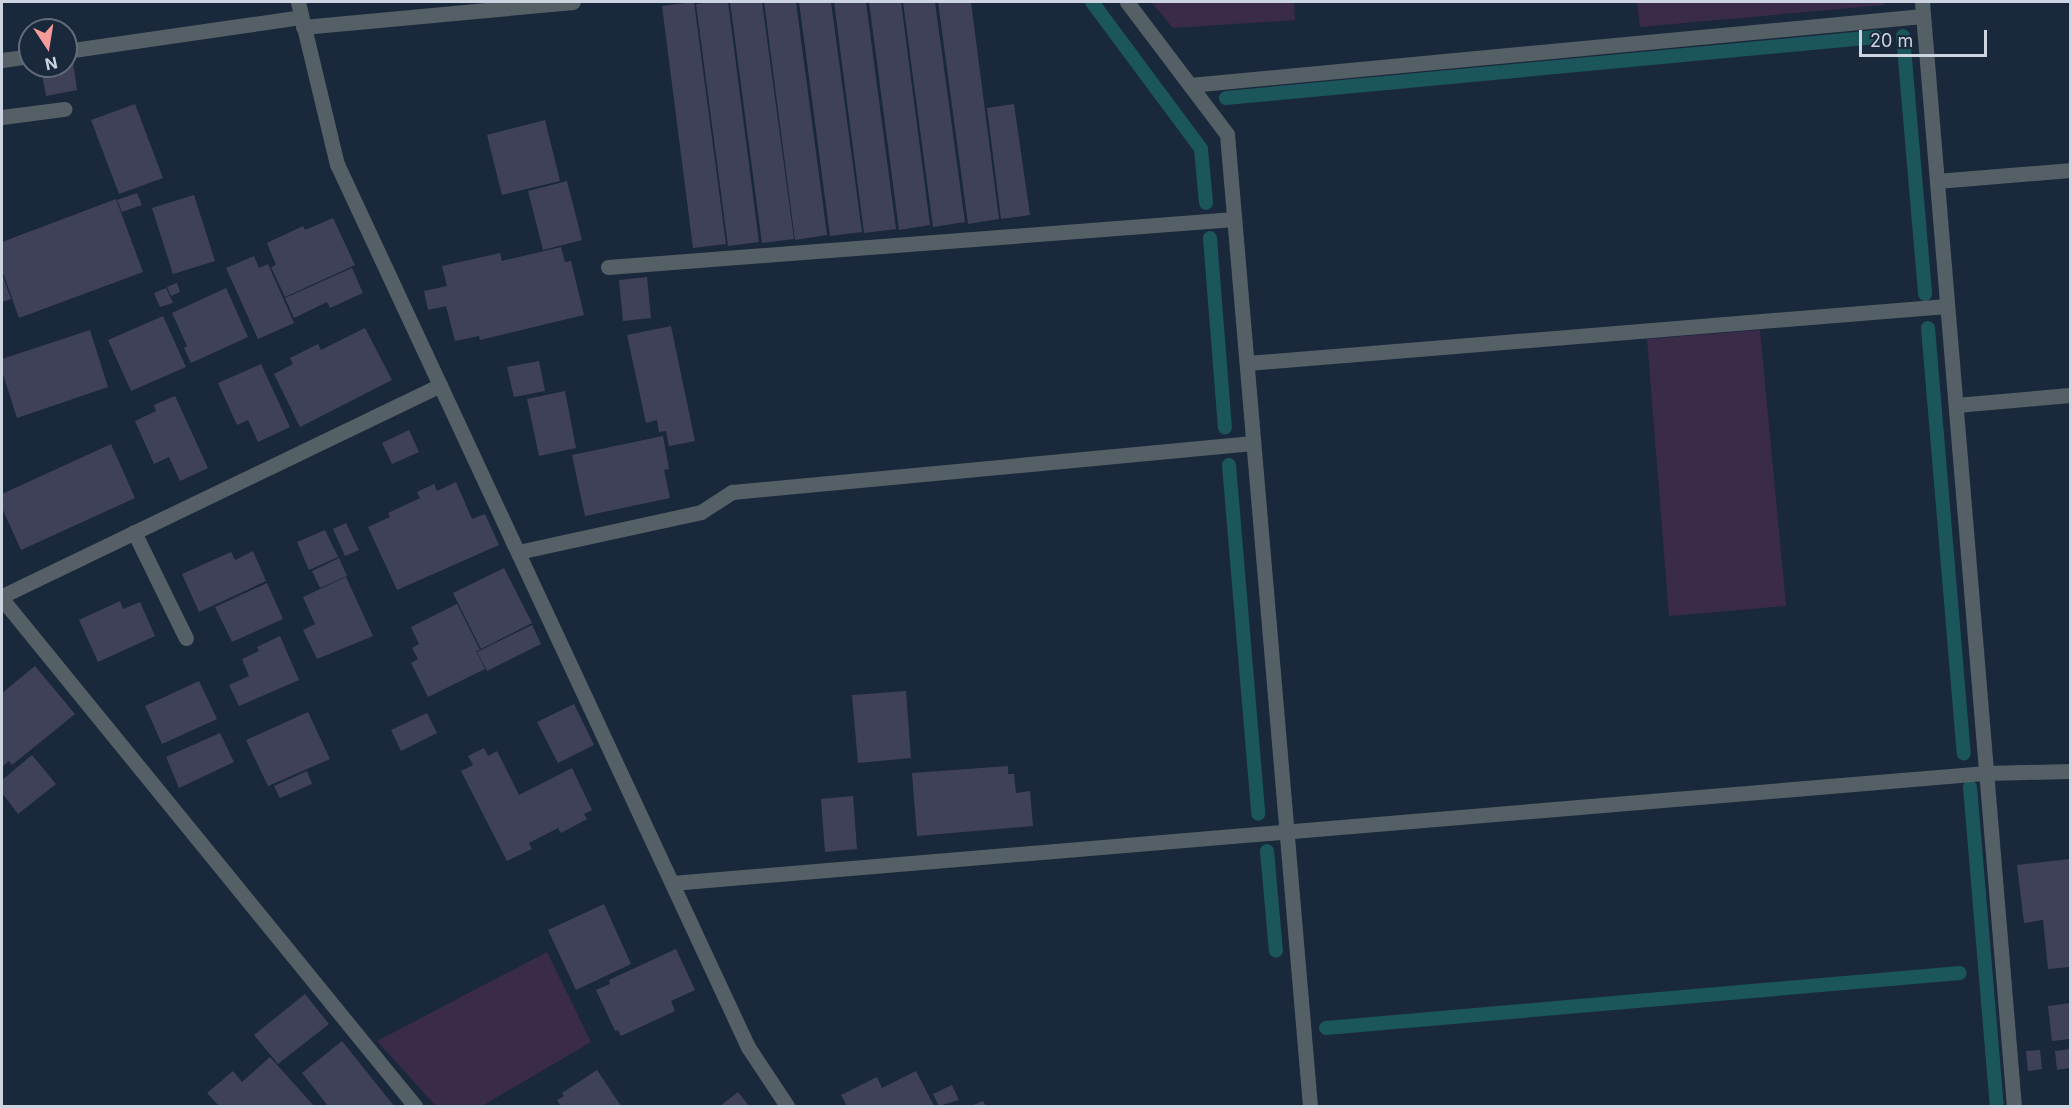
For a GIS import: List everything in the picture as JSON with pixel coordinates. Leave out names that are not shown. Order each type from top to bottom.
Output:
[{"type":"street","points":[[78,49],[300,15],[573,2]]},
{"type":"street","points":[[1127,2],[1227,134],[1310,1107]]},
{"type":"street","points":[[1190,85],[1922,9],[2014,1107]]},
{"type":"street","points":[[300,15],[337,164],[748,1047],[787,1107]]},
{"type":"street","points":[[2,60],[18,58]]},
{"type":"street","points":[[2,117],[64,109]]},
{"type":"street","points":[[1937,181],[2070,170]]},
{"type":"street","points":[[608,267],[1234,219]]},
{"type":"street","points":[[1247,363],[1947,306]]},
{"type":"street","points":[[415,1107],[2,597],[440,385]]},
{"type":"street","points":[[1956,405],[2070,395]]},
{"type":"street","points":[[518,552],[701,512],[732,492],[1253,443]]},
{"type":"street","points":[[134,532],[186,638]]},
{"type":"street","points":[[672,883],[1986,773],[2070,771]]},
{"type":"shaded area","points":[[1151,2],[1294,2],[1295,20],[1173,28]]},
{"type":"shaded area","points":[[1637,2],[1884,2],[1884,5],[1640,27]]},
{"type":"shaded area","points":[[1760,330],[1786,606],[1669,616],[1647,339]]},
{"type":"shaded area","points":[[547,952],[591,1042],[482,1106],[436,1106],[377,1041]]},
{"type":"building","points":[[694,2],[726,244],[693,248],[662,6]]},
{"type":"building","points":[[728,2],[759,242],[728,246],[696,4]]},
{"type":"building","points":[[730,2],[762,2],[794,239],[762,243]]},
{"type":"building","points":[[764,2],[796,2],[827,235],[795,240]]},
{"type":"building","points":[[799,2],[831,2],[862,232],[830,236]]},
{"type":"building","points":[[834,2],[866,2],[896,229],[864,233]]},
{"type":"building","points":[[869,2],[901,2],[930,225],[899,230]]},
{"type":"building","points":[[903,2],[935,2],[965,222],[933,227]]},
{"type":"building","points":[[938,2],[971,2],[999,219],[968,224]]},
{"type":"building","points":[[43,78],[75,78],[77,90],[46,96]]},
{"type":"building","points":[[135,104],[163,178],[119,194],[91,120]]},
{"type":"building","points":[[1014,104],[1030,215],[1001,219],[987,108]]},
{"type":"building","points":[[545,120],[560,181],[502,195],[487,135]]},
{"type":"building","points":[[567,181],[582,240],[543,250],[528,191]]},
{"type":"building","points":[[137,193],[142,205],[122,212],[117,200]]},
{"type":"building","points":[[194,195],[215,261],[173,274],[152,208]]},
{"type":"building","points":[[116,199],[143,272],[19,318],[2,270],[2,242]]},
{"type":"building","points":[[333,218],[355,265],[285,297],[271,267],[276,265],[267,243],[303,226],[305,230]]},
{"type":"building","points":[[561,247],[565,262],[571,261],[584,315],[480,340],[479,336],[455,341],[446,306],[428,310],[424,291],[447,286],[442,266],[500,253],[502,261]]},
{"type":"building","points":[[254,256],[259,268],[268,264],[294,323],[258,339],[226,268]]},
{"type":"building","points":[[352,268],[363,293],[330,308],[327,302],[294,318],[285,298]]},
{"type":"building","points":[[2,274],[11,299],[2,302]]},
{"type":"building","points":[[647,277],[651,318],[623,321],[619,280]]},
{"type":"building","points":[[177,283],[180,292],[171,296],[167,287]]},
{"type":"building","points":[[166,288],[173,303],[160,307],[154,293]]},
{"type":"building","points":[[226,288],[248,337],[191,363],[184,348],[187,346],[172,313]]},
{"type":"building","points":[[163,316],[186,367],[131,391],[108,340]]},
{"type":"building","points":[[671,326],[695,441],[669,446],[666,431],[659,432],[657,420],[646,423],[627,335]]},
{"type":"building","points":[[365,328],[392,380],[300,427],[274,374],[293,364],[290,358],[318,344],[321,350]]},
{"type":"building","points":[[90,330],[108,387],[17,418],[2,371],[2,359]]},
{"type":"building","points":[[539,361],[545,391],[514,397],[507,367]]},
{"type":"building","points":[[261,364],[290,427],[258,442],[248,420],[237,425],[218,383]]},
{"type":"building","points":[[565,391],[576,448],[539,456],[527,399]]},
{"type":"building","points":[[175,396],[208,468],[180,481],[169,457],[154,464],[135,421],[156,411],[154,405]]},
{"type":"building","points":[[409,430],[419,452],[392,464],[382,443]]},
{"type":"building","points":[[663,436],[669,469],[664,470],[670,498],[585,516],[572,455]]},
{"type":"building","points":[[111,444],[135,498],[21,550],[2,508],[2,494]]},
{"type":"building","points":[[456,482],[472,519],[485,514],[499,545],[397,590],[368,527],[390,517],[388,513],[420,498],[417,492],[434,484],[437,491]]},
{"type":"building","points":[[346,523],[359,550],[345,556],[333,529]]},
{"type":"building","points":[[325,530],[338,557],[309,570],[297,542]]},
{"type":"building","points":[[253,551],[266,581],[199,612],[182,574],[231,552],[235,560]]},
{"type":"building","points":[[339,558],[347,576],[320,588],[312,571]]},
{"type":"building","points":[[504,568],[532,623],[481,649],[453,593]]},
{"type":"building","points":[[346,577],[373,636],[317,659],[303,630],[315,624],[303,597]]},
{"type":"building","points":[[267,583],[283,619],[232,642],[215,607]]},
{"type":"building","points":[[120,601],[123,609],[140,602],[155,636],[98,662],[79,620]]},
{"type":"building","points":[[457,604],[480,650],[476,651],[485,669],[428,697],[411,663],[418,659],[412,648],[419,644],[411,627]]},
{"type":"building","points":[[532,625],[541,644],[487,671],[477,652]]},
{"type":"building","points":[[280,636],[299,680],[239,706],[229,685],[249,676],[242,659],[259,651],[257,647]]},
{"type":"building","points":[[35,666],[75,714],[12,765],[9,761],[3,766],[2,693]]},
{"type":"building","points":[[199,681],[217,719],[162,744],[145,706]]},
{"type":"building","points":[[906,691],[911,758],[858,763],[852,695]]},
{"type":"building","points":[[574,704],[594,745],[558,763],[537,722]]},
{"type":"building","points":[[308,712],[330,759],[268,786],[246,740]]},
{"type":"building","points":[[427,713],[437,733],[401,751],[391,730]]},
{"type":"building","points":[[220,733],[234,762],[179,788],[166,757]]},
{"type":"building","points":[[484,748],[488,756],[497,751],[519,795],[572,768],[592,810],[584,814],[587,819],[561,833],[558,828],[529,843],[532,849],[507,861],[461,771],[473,765],[468,756]]},
{"type":"building","points":[[32,755],[56,784],[18,814],[2,793],[2,780]]},
{"type":"building","points":[[1008,766],[1008,774],[1014,774],[1016,793],[1030,791],[1033,826],[917,836],[912,773]]},
{"type":"building","points":[[307,771],[312,784],[280,798],[274,786]]},
{"type":"building","points":[[853,796],[857,849],[825,852],[821,799]]},
{"type":"building","points":[[2070,859],[2070,967],[2048,969],[2043,920],[2024,923],[2017,865]]},
{"type":"building","points":[[604,904],[631,964],[576,990],[548,930]]},
{"type":"building","points":[[676,949],[695,990],[671,1001],[675,1011],[621,1036],[618,1030],[615,1031],[596,990],[610,984],[609,980]]},
{"type":"building","points":[[305,994],[329,1024],[278,1064],[254,1035]]},
{"type":"building","points":[[2070,1003],[2070,1039],[2052,1041],[2048,1006]]},
{"type":"building","points":[[342,1041],[394,1106],[328,1106],[302,1073]]},
{"type":"building","points":[[2069,1049],[2070,1068],[2057,1070],[2055,1051]]},
{"type":"building","points":[[2040,1050],[2042,1069],[2028,1071],[2026,1051]]},
{"type":"building","points":[[270,1057],[314,1106],[219,1106],[207,1093],[233,1071],[242,1082]]},
{"type":"building","points":[[597,1070],[621,1106],[561,1106],[557,1100],[564,1096],[562,1093]]},
{"type":"building","points":[[916,1071],[934,1106],[847,1106],[841,1095],[877,1077],[882,1088]]},
{"type":"building","points":[[952,1085],[959,1100],[939,1106],[933,1094]]},
{"type":"building","points":[[738,1092],[749,1106],[720,1106]]},
{"type":"building","points":[[983,1101],[986,1106],[971,1106]]},
{"type":"waterway","points":[[1092,2],[1201,149],[1206,203]]},
{"type":"waterway","points":[[1903,36],[1925,294]]},
{"type":"waterway","points":[[1226,98],[1876,37]]},
{"type":"waterway","points":[[1210,238],[1225,427]]},
{"type":"waterway","points":[[1928,328],[1964,753]]},
{"type":"waterway","points":[[1229,465],[1258,814]]},
{"type":"waterway","points":[[1970,787],[1997,1106]]},
{"type":"waterway","points":[[1267,851],[1276,951]]},
{"type":"waterway","points":[[1326,1028],[1960,973]]}]
